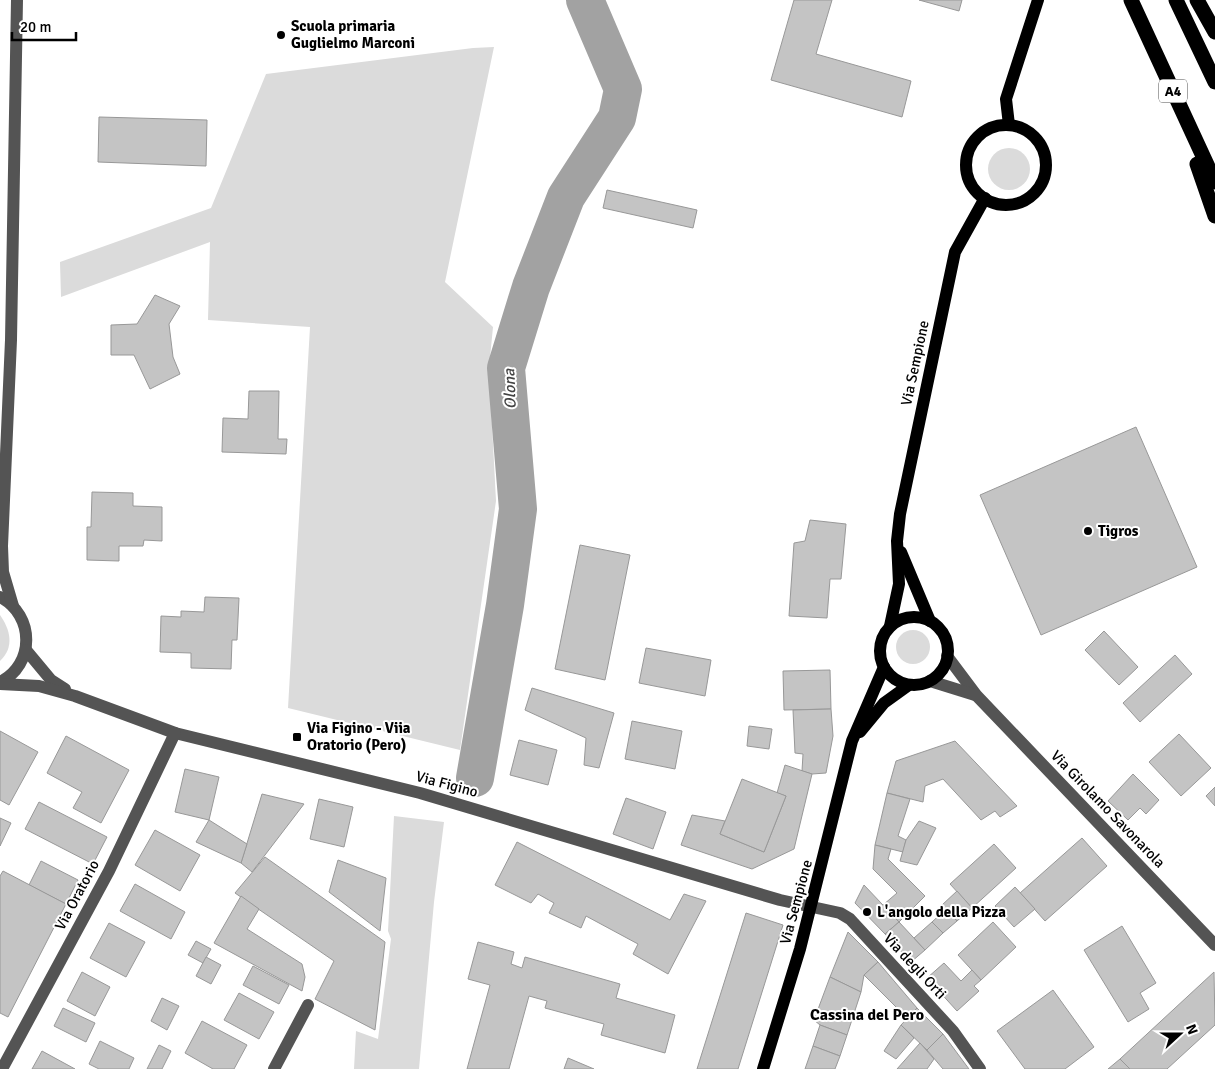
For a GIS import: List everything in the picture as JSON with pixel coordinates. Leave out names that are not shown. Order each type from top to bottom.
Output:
[{"type":"highway","name":"A4","points":[[1131,0],[1215,182]]},
{"type":"highway","points":[[1176,0],[1215,82]]},
{"type":"highway","points":[[1197,0],[1215,32]]},
{"type":"highway","name":"A4","points":[[1172,89],[1215,216]]},
{"type":"main road","points":[[1009,125],[1006,99],[1038,0]]},
{"type":"main road","points":[[1009,125],[1030,133],[1039,142],[1044,153],[1043,177],[1038,188],[1019,202],[1008,204],[996,203],[985,198],[969,181],[966,158],[977,137],[986,130],[997,126],[1009,125]]},
{"type":"main road","name":"Via Sempione","points":[[890,626],[899,584],[897,541],[900,514],[955,252],[985,198]]},
{"type":"main road","name":"Via Sempione","points":[[897,541],[930,621]]},
{"type":"main road","points":[[910,617],[930,621],[944,636],[947,656],[938,674],[930,681],[909,684],[890,675],[884,667],[880,645],[884,634],[890,626],[910,617]]},
{"type":"main road","name":"Via Sempione","points":[[763,1069],[800,950],[852,741],[884,667]]},
{"type":"main road","name":"Via Sempione","points":[[852,741],[884,703],[909,684]]},
{"type":"street","points":[[12,606],[3,572],[1,548],[11,340],[17,0]]},
{"type":"street","points":[[0,597],[20,614],[25,627],[26,650],[19,666],[0,683]]},
{"type":"street","name":"Via Figino","points":[[26,650],[51,680],[75,696]]},
{"type":"street","name":"Via Girolamo Savonarola","points":[[947,656],[977,696],[1215,945]]},
{"type":"street","name":"Via Girolamo Savonarola","points":[[930,681],[977,696]]},
{"type":"street","name":"Via Figino","points":[[0,683],[39,686],[75,696],[175,733],[420,793],[780,900],[811,906]]},
{"type":"street","name":"Via Oratorio","points":[[2,1069],[109,871],[175,733]]},
{"type":"street","name":"Via degli Orti","points":[[811,906],[840,913],[850,919],[953,1031],[980,1069]]},
{"type":"street","points":[[274,1069],[308,1005]]},
{"type":"shaded area","points":[[494,47],[445,282],[493,327],[489,368],[496,501],[460,750],[288,708],[310,327],[208,320],[210,242],[61,297],[60,262],[211,208],[266,74]]},
{"type":"shaded area","points":[[1013,148],[1021,151],[1027,157],[1030,169],[1027,181],[1021,187],[1005,190],[997,187],[991,181],[988,165],[991,157],[997,151]]},
{"type":"shaded area","points":[[0,615],[8,632],[9,644],[5,656],[0,661]]},
{"type":"shaded area","points":[[913,630],[925,635],[930,647],[925,659],[913,664],[901,659],[896,647],[901,635]]},
{"type":"shaded area","points":[[394,816],[444,822],[434,902],[419,1069],[354,1069],[356,1031],[378,1039],[391,939],[388,931]]},
{"type":"building","points":[[794,0],[832,0],[816,54],[911,81],[902,117],[771,80]]},
{"type":"building","points":[[919,0],[962,0],[959,11]]},
{"type":"building","points":[[99,117],[207,120],[206,166],[98,162]]},
{"type":"building","points":[[607,190],[697,210],[693,228],[603,208]]},
{"type":"building","points":[[155,295],[180,306],[169,324],[173,357],[180,374],[150,389],[134,355],[111,355],[111,325],[137,324]]},
{"type":"building","points":[[249,391],[279,391],[278,439],[287,439],[286,454],[222,452],[223,418],[248,419]]},
{"type":"building","name":"Tigros","points":[[1136,427],[1197,567],[1041,635],[980,495]]},
{"type":"building","points":[[92,492],[133,493],[133,506],[162,507],[162,541],[144,540],[143,546],[119,546],[119,561],[87,560],[87,527],[91,527]]},
{"type":"building","points":[[810,520],[846,524],[841,579],[830,579],[827,618],[789,616],[794,543],[805,541]]},
{"type":"building","points":[[580,545],[630,555],[605,680],[555,669]]},
{"type":"building","points":[[205,597],[239,598],[237,640],[232,640],[231,669],[191,668],[191,653],[160,652],[161,616],[181,617],[181,611],[204,612]]},
{"type":"building","points":[[1104,631],[1138,667],[1119,685],[1085,650]]},
{"type":"building","points":[[646,648],[711,660],[705,696],[639,683]]},
{"type":"building","points":[[1175,655],[1192,674],[1140,722],[1123,703]]},
{"type":"building","points":[[830,670],[831,709],[784,710],[783,671]]},
{"type":"building","points":[[532,688],[614,713],[599,768],[584,765],[586,738],[525,710]]},
{"type":"building","points":[[831,709],[833,736],[826,773],[812,774],[802,771],[803,754],[795,753],[793,710]]},
{"type":"building","points":[[632,721],[682,731],[675,769],[625,759]]},
{"type":"building","points":[[749,726],[772,729],[769,749],[747,746]]},
{"type":"building","points":[[0,731],[38,752],[9,805],[0,800]]},
{"type":"building","points":[[1179,734],[1211,768],[1181,796],[1149,762]]},
{"type":"building","points":[[66,736],[129,770],[101,823],[73,808],[82,792],[47,773]]},
{"type":"building","points":[[519,740],[557,750],[548,785],[510,775]]},
{"type":"building","points":[[955,741],[1017,806],[1000,817],[995,811],[981,820],[943,779],[925,786],[923,802],[887,793],[896,761]]},
{"type":"building","points":[[785,765],[812,774],[794,849],[752,869],[681,845],[692,815],[725,821],[720,834],[764,852],[786,796],[777,793]]},
{"type":"building","points":[[185,769],[219,777],[209,820],[175,812]]},
{"type":"building","points":[[1133,774],[1159,800],[1146,814],[1140,808],[1128,820],[1108,801]]},
{"type":"building","points":[[742,779],[786,796],[764,852],[720,834]]},
{"type":"building","points":[[1215,787],[1215,806],[1206,796]]},
{"type":"building","points":[[887,793],[910,799],[898,836],[906,840],[903,852],[875,845]]},
{"type":"building","points":[[262,794],[304,804],[252,872],[241,863]]},
{"type":"building","points":[[626,798],[666,812],[653,849],[613,834]]},
{"type":"building","points":[[319,799],[353,807],[344,847],[310,839]]},
{"type":"building","points":[[39,802],[107,837],[93,864],[25,829]]},
{"type":"building","points":[[0,818],[11,823],[0,846]]},
{"type":"building","points":[[209,820],[247,844],[241,863],[196,842]]},
{"type":"building","points":[[919,821],[936,828],[917,865],[900,861],[906,840]]},
{"type":"building","points":[[155,830],[200,855],[180,891],[135,865]]},
{"type":"building","points":[[1082,838],[1107,866],[1045,921],[1020,893]]},
{"type":"building","points":[[517,842],[670,920],[684,894],[706,901],[668,974],[633,954],[638,944],[586,916],[581,928],[549,913],[554,903],[538,894],[531,903],[495,885]]},
{"type":"building","points":[[994,844],[1016,868],[972,908],[950,884]]},
{"type":"building","points":[[875,845],[891,849],[888,859],[925,896],[899,922],[883,905],[897,893],[873,869]]},
{"type":"building","points":[[265,857],[385,942],[375,1030],[315,999],[334,961],[235,893]]},
{"type":"building","points":[[338,860],[386,878],[380,931],[329,892]]},
{"type":"building","points":[[41,861],[78,880],[66,904],[29,885]]},
{"type":"building","points":[[3,871],[66,904],[8,1017],[0,1013],[0,876]]},
{"type":"building","points":[[135,884],[185,912],[171,939],[120,911]]},
{"type":"building","points":[[864,885],[899,922],[885,934],[855,903]]},
{"type":"building","points":[[1015,887],[1035,909],[1014,927],[995,906]]},
{"type":"building","points":[[957,891],[972,908],[957,921],[942,905]]},
{"type":"building","points":[[241,896],[259,909],[247,929],[302,964],[305,977],[302,991],[214,943]]},
{"type":"building","points":[[946,909],[957,921],[943,933],[932,922]]},
{"type":"building","points":[[746,913],[783,925],[738,1069],[697,1069]]},
{"type":"building","points":[[899,922],[925,950],[911,962],[885,934]]},
{"type":"building","points":[[932,922],[943,933],[925,950],[914,938]]},
{"type":"building","points":[[993,922],[1016,947],[981,980],[958,955]]},
{"type":"building","points":[[109,923],[145,942],[126,977],[90,958]]},
{"type":"building","points":[[1122,926],[1156,983],[1140,993],[1149,1009],[1128,1022],[1084,950]]},
{"type":"building","points":[[848,932],[878,962],[864,975],[861,992],[830,977]]},
{"type":"building","points":[[196,941],[211,949],[203,963],[188,955]]},
{"type":"building","points":[[478,942],[514,952],[511,964],[522,968],[525,957],[620,984],[616,998],[675,1015],[665,1053],[601,1035],[604,1024],[545,1008],[547,1001],[529,996],[509,1069],[467,1069],[490,985],[468,979]]},
{"type":"building","points":[[206,957],[221,965],[211,984],[196,976]]},
{"type":"building","points":[[878,962],[917,1008],[907,1018],[864,975]]},
{"type":"building","points":[[944,963],[961,981],[972,970],[981,980],[974,986],[979,991],[957,1011],[927,978]]},
{"type":"building","points":[[253,966],[289,985],[279,1004],[243,985]]},
{"type":"building","points":[[82,972],[110,987],[95,1016],[67,1001]]},
{"type":"building","points":[[1214,972],[1215,1025],[1167,1069],[1130,1069],[1120,1059]]},
{"type":"building","points":[[830,977],[861,992],[847,1035],[820,1025],[814,1020]]},
{"type":"building","points":[[1053,990],[1094,1047],[1065,1069],[1025,1069],[997,1031]]},
{"type":"building","points":[[239,993],[274,1012],[259,1039],[224,1020]]},
{"type":"building","points":[[162,998],[179,1006],[167,1030],[151,1021]]},
{"type":"building","points":[[63,1008],[95,1023],[86,1042],[54,1026]]},
{"type":"building","points":[[917,1008],[943,1034],[927,1050],[901,1025]]},
{"type":"building","points":[[202,1021],[247,1045],[234,1069],[213,1069],[185,1053]]},
{"type":"building","points":[[820,1025],[847,1035],[840,1056],[813,1046]]},
{"type":"building","points":[[901,1025],[914,1038],[896,1059],[884,1051]]},
{"type":"building","points":[[943,1034],[969,1069],[943,1069],[927,1050]]},
{"type":"building","points":[[100,1041],[134,1058],[129,1069],[99,1069],[89,1064]]},
{"type":"building","points":[[920,1043],[934,1059],[927,1069],[897,1069]]},
{"type":"building","points":[[159,1045],[171,1051],[162,1069],[147,1069]]},
{"type":"building","points":[[813,1046],[840,1056],[835,1069],[805,1069]]},
{"type":"building","points":[[42,1051],[75,1069],[32,1069]]},
{"type":"building","points":[[568,1058],[594,1069],[564,1069]]},
{"type":"building","points":[[1120,1059],[1130,1069],[1108,1069]]},
{"type":"waterway","name":"Olona","points":[[475,778],[505,605],[518,509],[506,368],[531,287],[566,197],[617,118],[623,89],[585,0]]},
{"type":"place","name":"Scuola primaria Guglielmo Marconi","points":[[281,35]]},
{"type":"place","name":"Tigros","points":[[1088,531]]},
{"type":"place","name":"Via Figino - Viia Oratorio (Pero)","points":[[297,737]]},
{"type":"place","name":"L'angolo della Pizza","points":[[867,912]]},
{"type":"district","name":"Cassina del Pero","points":[[867,1014]]}]
